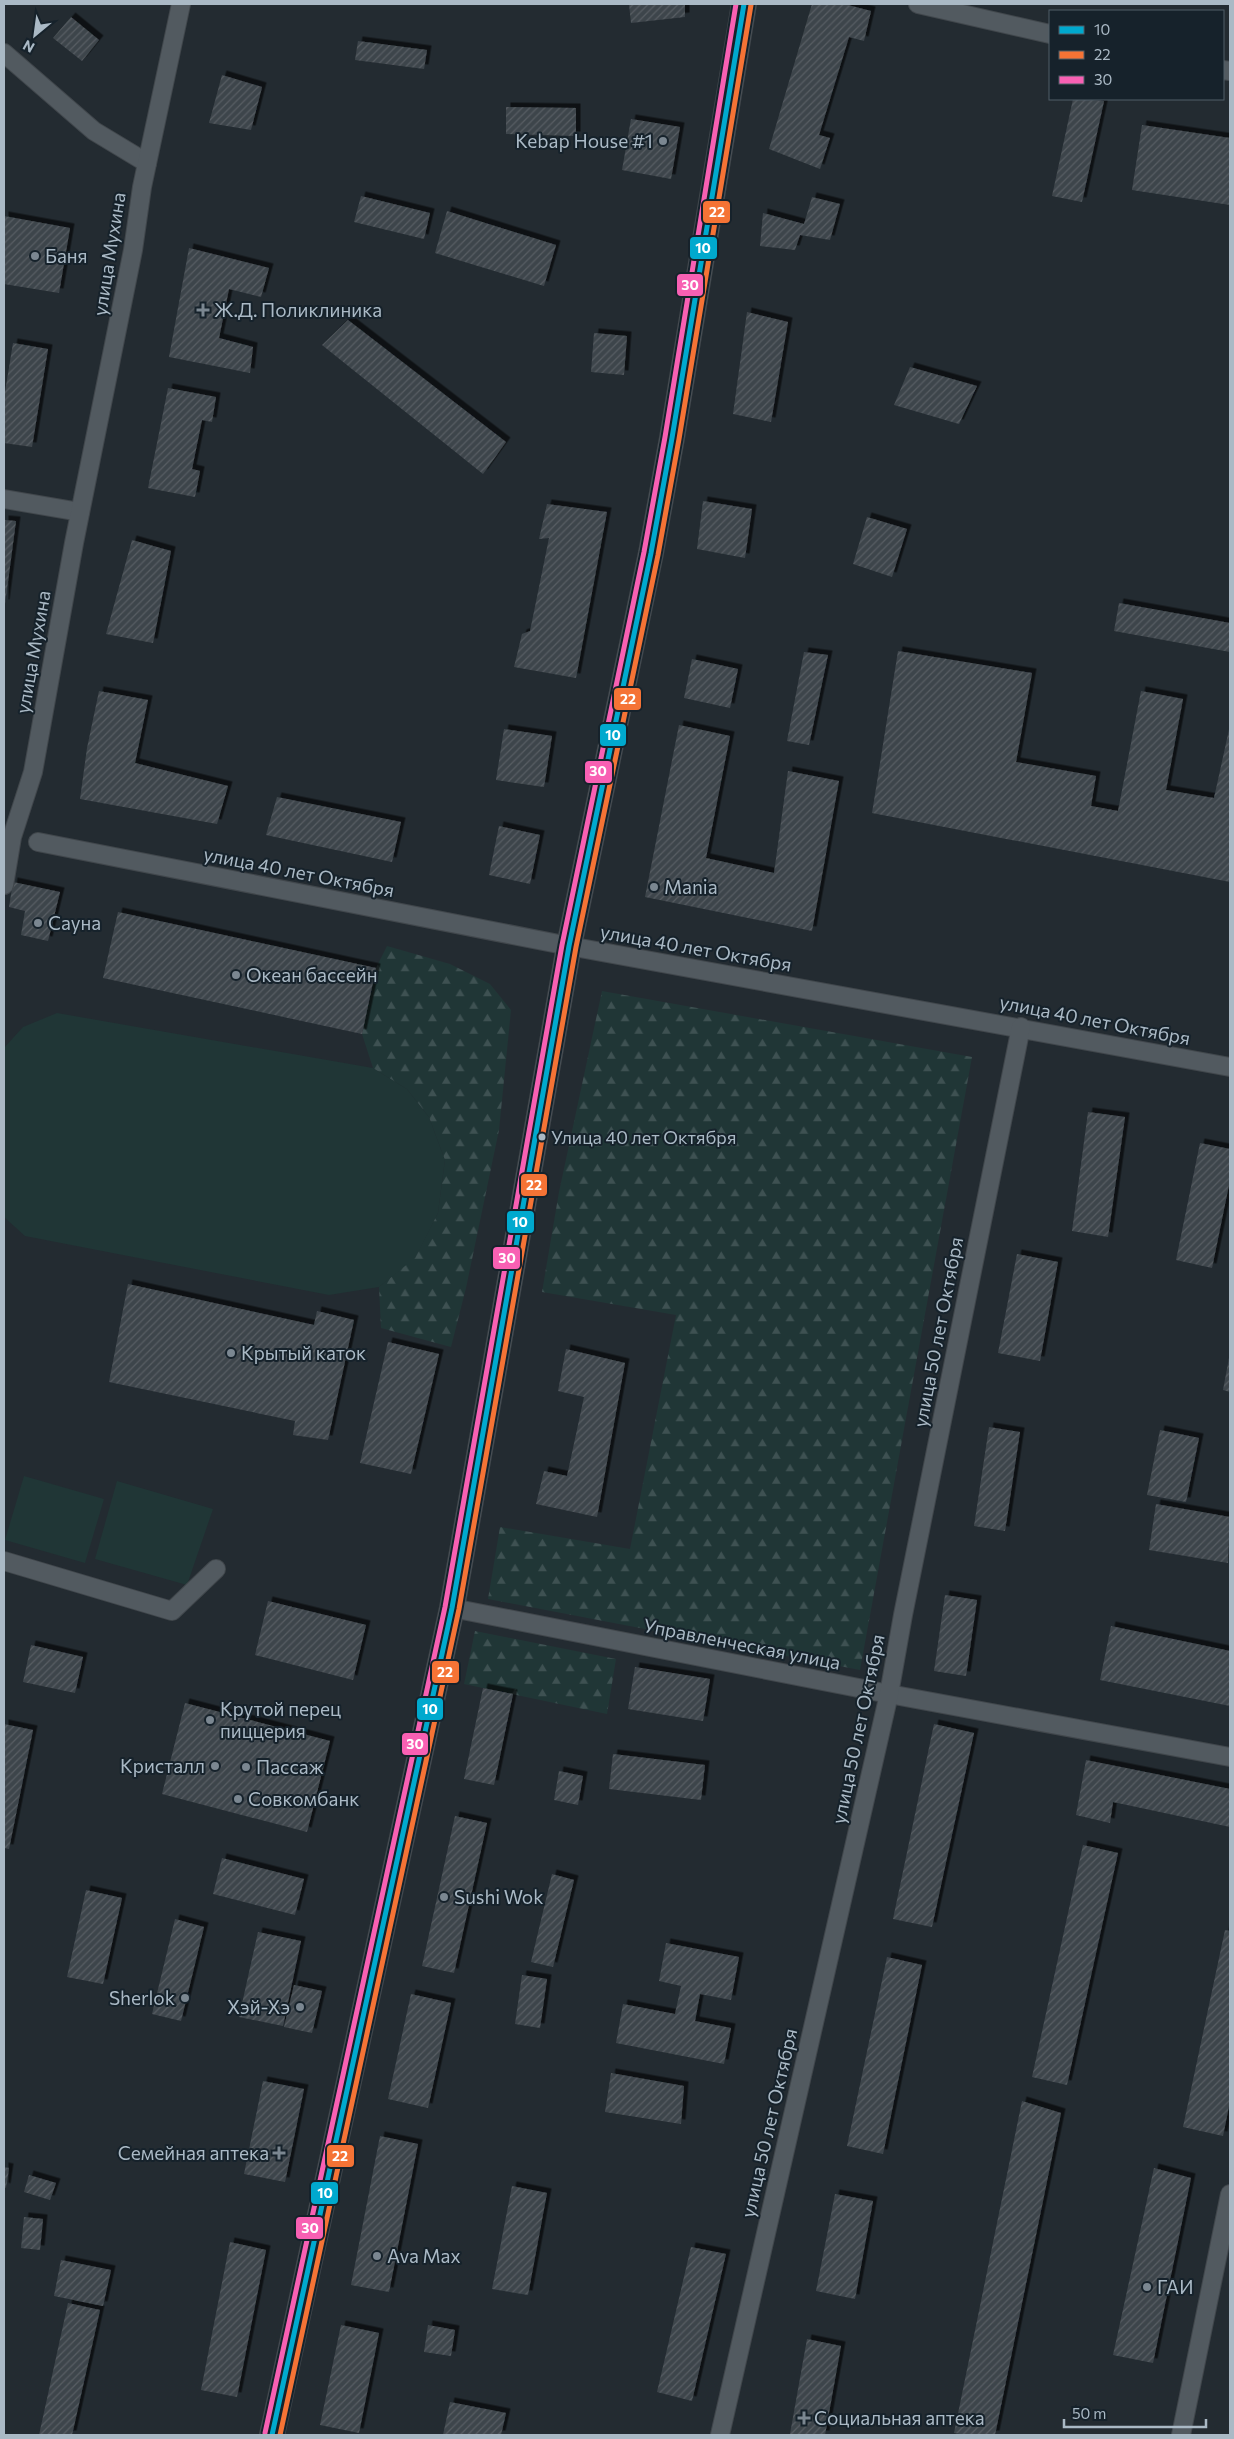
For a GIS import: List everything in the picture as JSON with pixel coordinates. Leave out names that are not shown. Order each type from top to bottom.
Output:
[{"type":"main road","points":[[272,2435],[452,1608],[569,946],[651,553],[744,4]]},
{"type":"street","name":"улица Мухина","points":[[4,885],[8,838],[33,772],[80,512],[108,379],[147,163],[181,4]]},
{"type":"street","points":[[918,4],[1049,34]]},
{"type":"street","points":[[4,53],[94,131],[147,163]]},
{"type":"street","points":[[4,499],[80,512]]},
{"type":"street","name":"улица 40 лет Октября","points":[[38,842],[569,946],[1021,1027],[1230,1067]]},
{"type":"street","name":"улица 50 лет Октября","points":[[720,2435],[889,1694],[905,1605],[1021,1027]]},
{"type":"street","points":[[4,1561],[172,1611],[216,1569]]},
{"type":"street","name":"Управленческая улица","points":[[452,1608],[889,1694],[1230,1757]]},
{"type":"street","points":[[1181,2435],[1230,2194]]},
{"type":"green space","points":[[387,946],[450,964],[490,984],[511,1010],[499,1130],[466,1288],[451,1347],[381,1328],[379,1287],[415,1258],[438,1213],[445,1160],[429,1117],[407,1089],[373,1068],[362,1034],[376,968]]},
{"type":"green space","points":[[602,991],[972,1057],[860,1670],[488,1599],[500,1527],[630,1549],[676,1315],[542,1292],[559,1192]]},
{"type":"green space","points":[[57,1013],[373,1068],[407,1089],[429,1117],[445,1160],[438,1213],[415,1259],[379,1287],[329,1295],[25,1236],[4,1217],[4,1048],[23,1027]]},
{"type":"green space","points":[[24,1476],[104,1499],[85,1563],[5,1540]]},
{"type":"green space","points":[[117,1481],[213,1509],[187,1585],[95,1559]]},
{"type":"green space","points":[[475,1631],[616,1659],[607,1714],[464,1684]]},
{"type":"building","points":[[629,4],[685,4],[685,17],[631,23]]},
{"type":"building","points":[[812,4],[844,4],[871,11],[864,41],[849,37],[819,135],[830,138],[820,169],[769,149]]},
{"type":"building","points":[[71,17],[99,40],[82,61],[53,38]]},
{"type":"building","points":[[358,41],[427,50],[424,69],[355,60]]},
{"type":"building","points":[[222,75],[262,87],[251,130],[209,123]]},
{"type":"building","points":[[1073,100],[1104,101],[1082,202],[1052,196]]},
{"type":"building","points":[[506,107],[576,108],[576,136],[506,134]]},
{"type":"building","points":[[631,119],[680,127],[671,179],[622,170]]},
{"type":"building","points":[[1142,125],[1230,138],[1230,205],[1132,190]]},
{"type":"building","points":[[361,196],[430,213],[424,239],[354,222]]},
{"type":"building","points":[[812,197],[840,204],[830,240],[800,235],[795,250],[760,246],[763,213],[804,224]]},
{"type":"building","points":[[447,211],[556,245],[544,286],[435,253]]},
{"type":"building","name":"Баня","points":[[4,216],[70,228],[59,293],[4,284]]},
{"type":"building","points":[[189,248],[269,268],[261,297],[229,289],[219,338],[253,347],[250,373],[169,357]]},
{"type":"building","points":[[747,312],[788,322],[771,422],[733,414]]},
{"type":"building","points":[[348,320],[506,442],[483,474],[322,345]]},
{"type":"building","points":[[594,333],[627,336],[624,375],[591,372]]},
{"type":"building","points":[[13,343],[48,349],[32,447],[4,443],[4,398]]},
{"type":"building","points":[[910,367],[977,386],[959,424],[894,405]]},
{"type":"building","points":[[168,388],[216,397],[212,422],[202,420],[192,469],[200,471],[195,497],[148,488]]},
{"type":"building","points":[[703,501],[752,509],[745,558],[697,549]]},
{"type":"building","points":[[547,504],[607,512],[576,678],[514,667],[522,634],[530,631],[549,538],[539,539]]},
{"type":"building","points":[[867,517],[907,529],[892,577],[853,564]]},
{"type":"building","points":[[4,520],[16,521],[5,604],[4,604]]},
{"type":"building","points":[[132,540],[171,551],[153,643],[106,634]]},
{"type":"building","points":[[1119,603],[1230,623],[1230,652],[1114,631]]},
{"type":"building","points":[[898,651],[1032,673],[1016,762],[1096,776],[1091,806],[1118,811],[1141,691],[1183,699],[1166,790],[1214,798],[1230,725],[1230,882],[872,813]]},
{"type":"building","points":[[804,652],[828,655],[809,745],[787,741]]},
{"type":"building","points":[[692,659],[738,669],[730,708],[684,698]]},
{"type":"building","points":[[99,691],[148,700],[135,763],[228,786],[217,824],[80,799],[87,748]]},
{"type":"building","points":[[679,725],[730,736],[706,858],[774,873],[788,771],[839,781],[812,931],[645,897]]},
{"type":"building","points":[[504,729],[552,736],[544,787],[496,780]]},
{"type":"building","points":[[277,797],[401,822],[392,862],[266,835]]},
{"type":"building","points":[[499,826],[540,835],[530,884],[489,875]]},
{"type":"building","name":"Сауна","points":[[13,882],[60,892],[48,941],[21,935],[25,911],[9,907]]},
{"type":"building","points":[[118,912],[376,968],[362,1034],[103,978]]},
{"type":"building","points":[[1088,1112],[1125,1117],[1108,1237],[1072,1231]]},
{"type":"building","points":[[1200,1143],[1230,1149],[1230,1180],[1212,1268],[1176,1260]]},
{"type":"building","points":[[1017,1254],[1058,1262],[1040,1361],[998,1353]]},
{"type":"building","name":"Крытый каток","points":[[128,1284],[314,1325],[317,1311],[354,1320],[328,1440],[293,1435],[295,1421],[109,1382]]},
{"type":"building","points":[[388,1342],[439,1354],[411,1474],[360,1463]]},
{"type":"building","points":[[566,1349],[625,1363],[597,1517],[536,1504],[544,1471],[567,1476],[584,1397],[558,1391]]},
{"type":"building","points":[[1230,1358],[1230,1392],[1223,1390]]},
{"type":"building","points":[[989,1427],[1020,1432],[1005,1531],[974,1526]]},
{"type":"building","points":[[1160,1430],[1199,1438],[1186,1502],[1147,1495]]},
{"type":"building","points":[[1156,1504],[1230,1517],[1228,1563],[1149,1550]]},
{"type":"building","points":[[945,1595],[977,1600],[966,1676],[934,1671]]},
{"type":"building","points":[[268,1601],[366,1625],[353,1680],[255,1655]]},
{"type":"building","points":[[1111,1626],[1230,1651],[1230,1706],[1100,1680]]},
{"type":"building","points":[[31,1645],[83,1657],[75,1693],[23,1682]]},
{"type":"building","points":[[635,1667],[710,1679],[703,1721],[628,1709]]},
{"type":"building","points":[[483,1688],[513,1694],[494,1785],[464,1779]]},
{"type":"building","name":"Пассаж","points":[[185,1703],[330,1741],[307,1832],[162,1794]]},
{"type":"building","points":[[4,1724],[33,1730],[9,1849],[4,1848]]},
{"type":"building","points":[[934,1724],[974,1733],[932,1927],[893,1919]]},
{"type":"building","points":[[613,1754],[705,1765],[701,1800],[609,1789]]},
{"type":"building","points":[[1086,1760],[1230,1789],[1230,1827],[1113,1802],[1110,1823],[1076,1815]]},
{"type":"building","points":[[559,1771],[583,1776],[578,1805],[554,1800]]},
{"type":"building","points":[[455,1816],[487,1823],[454,1973],[422,1966]]},
{"type":"building","points":[[1083,1845],[1118,1853],[1067,2085],[1032,2077]]},
{"type":"building","points":[[222,1858],[304,1879],[295,1915],[213,1894]]},
{"type":"building","points":[[552,1874],[574,1880],[553,1967],[531,1962]]},
{"type":"building","points":[[86,1890],[122,1898],[103,1984],[67,1977]]},
{"type":"building","points":[[175,1919],[204,1927],[181,2021],[152,2014]]},
{"type":"building","points":[[1225,1930],[1230,1931],[1230,2101],[1223,2136],[1183,2127]]},
{"type":"building","points":[[258,1932],[301,1941],[283,2026],[239,2017]]},
{"type":"building","points":[[666,1943],[739,1957],[731,2000],[700,1994],[695,2021],[731,2028],[724,2064],[616,2043],[623,2004],[675,2014],[681,1986],[659,1981]]},
{"type":"building","points":[[887,1957],[922,1965],[883,2154],[847,2146]]},
{"type":"building","points":[[522,1975],[547,1979],[540,2028],[515,2024]]},
{"type":"building","points":[[294,1985],[322,1991],[312,2033],[284,2027]]},
{"type":"building","points":[[411,1994],[451,2003],[428,2108],[388,2099]]},
{"type":"building","points":[[611,2073],[684,2086],[681,2124],[605,2112]]},
{"type":"building","points":[[263,2081],[304,2089],[285,2182],[244,2174]]},
{"type":"building","points":[[1022,2101],[1061,2113],[995,2435],[954,2433]]},
{"type":"building","points":[[380,2136],[418,2144],[389,2292],[351,2285]]},
{"type":"building","points":[[4,2167],[9,2168],[6,2188],[4,2187]]},
{"type":"building","points":[[1154,2168],[1191,2178],[1153,2363],[1113,2355]]},
{"type":"building","points":[[29,2175],[56,2183],[50,2200],[24,2192]]},
{"type":"building","points":[[512,2186],[547,2193],[528,2295],[492,2289]]},
{"type":"building","points":[[835,2194],[873,2201],[855,2299],[816,2291]]},
{"type":"building","points":[[24,2217],[43,2219],[40,2250],[21,2248]]},
{"type":"building","points":[[230,2242],[266,2250],[237,2397],[201,2390]]},
{"type":"building","points":[[691,2247],[726,2254],[692,2401],[657,2392]]},
{"type":"building","points":[[61,2260],[111,2270],[103,2306],[54,2296]]},
{"type":"building","points":[[68,2303],[100,2310],[72,2435],[39,2435]]},
{"type":"building","points":[[341,2325],[379,2333],[359,2433],[320,2425]]},
{"type":"building","points":[[428,2325],[455,2330],[451,2356],[424,2352]]},
{"type":"building","points":[[807,2339],[841,2346],[825,2435],[790,2434]]},
{"type":"building","points":[[450,2402],[506,2413],[501,2435],[443,2435]]},
{"type":"transit line","name":"30","points":[[265,2433],[445,1607],[562,945],[644,552],[665,437],[736,4]]},
{"type":"transit line","name":"10","points":[[272,2435],[452,1608],[569,946],[651,553],[672,438],[744,4]]},
{"type":"transit line","name":"22","points":[[280,2435],[459,1609],[576,947],[658,555],[751,5]]},
{"type":"place","name":"Kebap House #1","points":[[663,141]]},
{"type":"place","name":"Баня","points":[[35,256]]},
{"type":"place","name":"Ж.Д. Поликлиника","points":[[203,310]]},
{"type":"place","name":"Mania","points":[[654,887]]},
{"type":"place","name":"Сауна","points":[[38,923]]},
{"type":"place","name":"Океан бассейн","points":[[236,975]]},
{"type":"place","name":"Улица 40 лет Октября","points":[[542,1137]]},
{"type":"place","name":"Крытый каток","points":[[231,1353]]},
{"type":"place","name":"Крутой перец пиццерия","points":[[210,1720]]},
{"type":"place","name":"Кристалл","points":[[215,1766]]},
{"type":"place","name":"Пассаж","points":[[246,1767]]},
{"type":"place","name":"Совкомбанк","points":[[238,1799]]},
{"type":"place","name":"Sushi Wok","points":[[444,1897]]},
{"type":"place","name":"Sherlok","points":[[185,1998]]},
{"type":"place","name":"Хэй-Хэ","points":[[300,2007]]},
{"type":"place","name":"Семейная аптека","points":[[279,2153]]},
{"type":"place","name":"Ava Max","points":[[377,2256]]},
{"type":"place","name":"ГАИ","points":[[1147,2287]]},
{"type":"place","name":"Социальная аптека","points":[[804,2418]]}]
